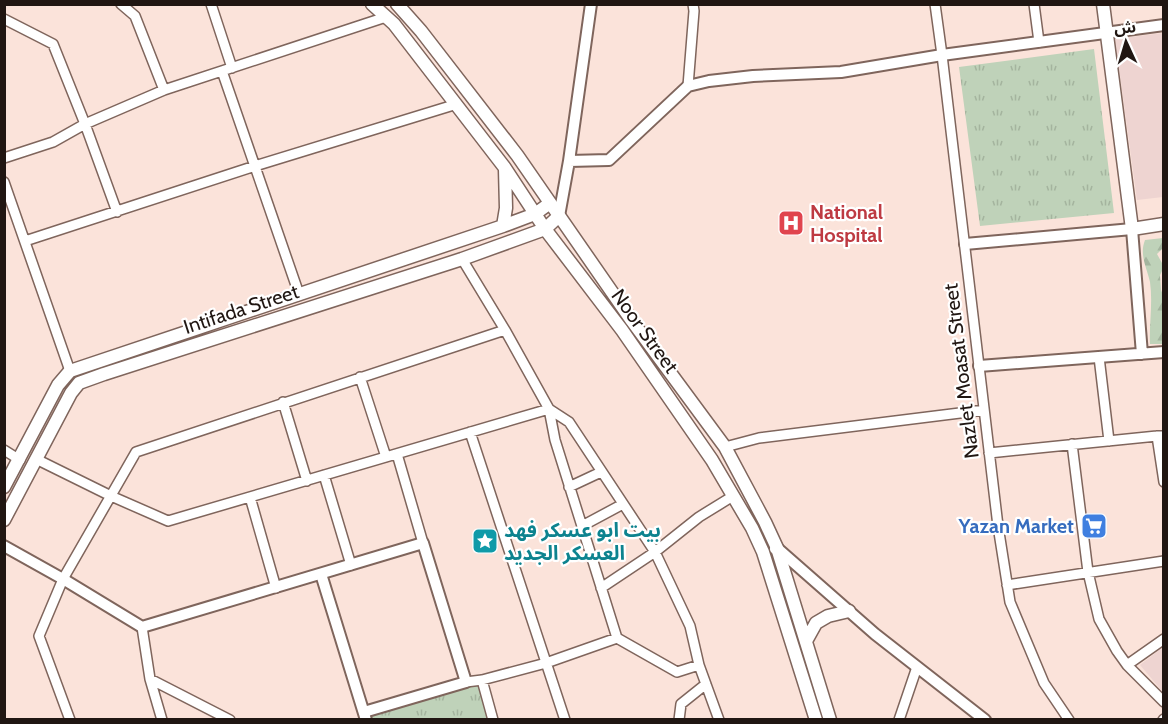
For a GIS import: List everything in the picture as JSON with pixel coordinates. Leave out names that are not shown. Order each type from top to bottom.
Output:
[{"type":"main road","name":"Noor Street","points":[[372,4],[390,21],[506,168],[545,229],[628,339],[712,460],[752,528],[763,552],[816,720]]},
{"type":"main road","points":[[1103,4],[1132,229],[1164,224]]},
{"type":"main road","name":"Noor Street","points":[[401,6],[517,155],[632,321],[725,447],[777,548],[830,720]]},
{"type":"main road","points":[[503,226],[506,208],[506,168]]},
{"type":"main road","name":"Intifada Street","points":[[70,371],[503,226],[535,214],[550,203]]},
{"type":"main road","name":"Intifada Street","points":[[4,520],[70,393],[79,383],[462,259],[545,229],[559,216]]},
{"type":"main road","points":[[4,487],[58,385],[70,371]]},
{"type":"main road","points":[[752,528],[765,522]]},
{"type":"main road","points":[[806,641],[816,623],[828,616],[849,611]]},
{"type":"street","points":[[121,4],[135,16],[164,90]]},
{"type":"street","points":[[211,4],[232,68]]},
{"type":"street","points":[[559,216],[591,4]]},
{"type":"street","points":[[688,86],[693,4]]},
{"type":"street","name":"Nazlet Moasat Street","points":[[935,4],[998,526],[1010,602],[1044,683],[1069,720]]},
{"type":"street","points":[[1034,4],[1039,42]]},
{"type":"street","points":[[4,158],[53,142],[85,124],[164,90],[390,21],[401,6]]},
{"type":"street","points":[[4,19],[53,44],[117,212]]},
{"type":"street","points":[[569,161],[609,160],[688,86],[709,81],[753,76],[841,72],[942,55],[1164,25]]},
{"type":"street","points":[[222,71],[299,294]]},
{"type":"street","points":[[25,241],[255,166],[457,104]]},
{"type":"street","points":[[4,182],[70,371]]},
{"type":"street","points":[[550,203],[562,195]]},
{"type":"street","points":[[964,244],[1132,229],[1143,354]]},
{"type":"street","points":[[462,259],[549,409],[555,440],[617,638],[677,672],[699,665]]},
{"type":"street","points":[[70,720],[39,636],[63,579],[136,452],[505,330]]},
{"type":"street","points":[[979,366],[1164,352]]},
{"type":"street","points":[[1099,357],[1109,441]]},
{"type":"street","points":[[360,377],[386,457]]},
{"type":"street","points":[[283,402],[307,481]]},
{"type":"street","points":[[36,459],[168,521],[549,409],[569,422],[655,552],[690,626],[699,665],[719,720]]},
{"type":"street","points":[[725,447],[759,438],[984,410]]},
{"type":"street","points":[[470,432],[565,720]]},
{"type":"street","points":[[989,453],[1160,436],[1164,482]]},
{"type":"street","points":[[1072,444],[1088,572],[1099,619],[1117,651],[1164,702]]},
{"type":"street","points":[[4,450],[20,460]]},
{"type":"street","points":[[397,454],[466,681]]},
{"type":"street","points":[[569,487],[601,472]]},
{"type":"street","points":[[324,475],[351,565]]},
{"type":"street","points":[[601,588],[655,552],[699,517],[733,496]]},
{"type":"street","points":[[250,497],[276,588]]},
{"type":"street","points":[[582,526],[623,504]]},
{"type":"street","points":[[4,546],[142,627],[423,543]]},
{"type":"street","points":[[763,552],[777,548],[875,634],[985,720]]},
{"type":"street","points":[[1007,585],[1164,561]]},
{"type":"street","points":[[321,574],[365,716],[466,681],[482,680],[546,663],[617,638]]},
{"type":"street","points":[[142,627],[150,679],[162,720]]},
{"type":"street","points":[[1128,665],[1164,639]]},
{"type":"street","points":[[899,720],[917,667]]},
{"type":"street","points":[[150,679],[230,720]]},
{"type":"street","points":[[482,680],[492,720]]},
{"type":"street","points":[[678,720],[681,704],[706,684]]},
{"type":"shaded area","points":[[1163,33],[1163,197],[1137,200],[1115,39]]},
{"type":"shaded area","points":[[1163,647],[1163,692],[1140,665]]},
{"type":"green space","points":[[1094,49],[1114,213],[980,226],[959,67]]},
{"type":"green space","points":[[1163,238],[1163,248],[1157,254],[1163,269],[1160,275],[1163,295],[1163,344],[1150,344],[1151,290],[1143,246],[1145,240]]},
{"type":"green space","points":[[480,683],[489,719],[369,720],[368,714],[467,684]]},
{"type":"place","name":"National Hospital","points":[[791,223]]},
{"type":"place","name":"Yazan Market","points":[[1094,526]]},
{"type":"place","name":"بيت ابو عسكر فهد العسكر الجديد","points":[[485,541]]}]
